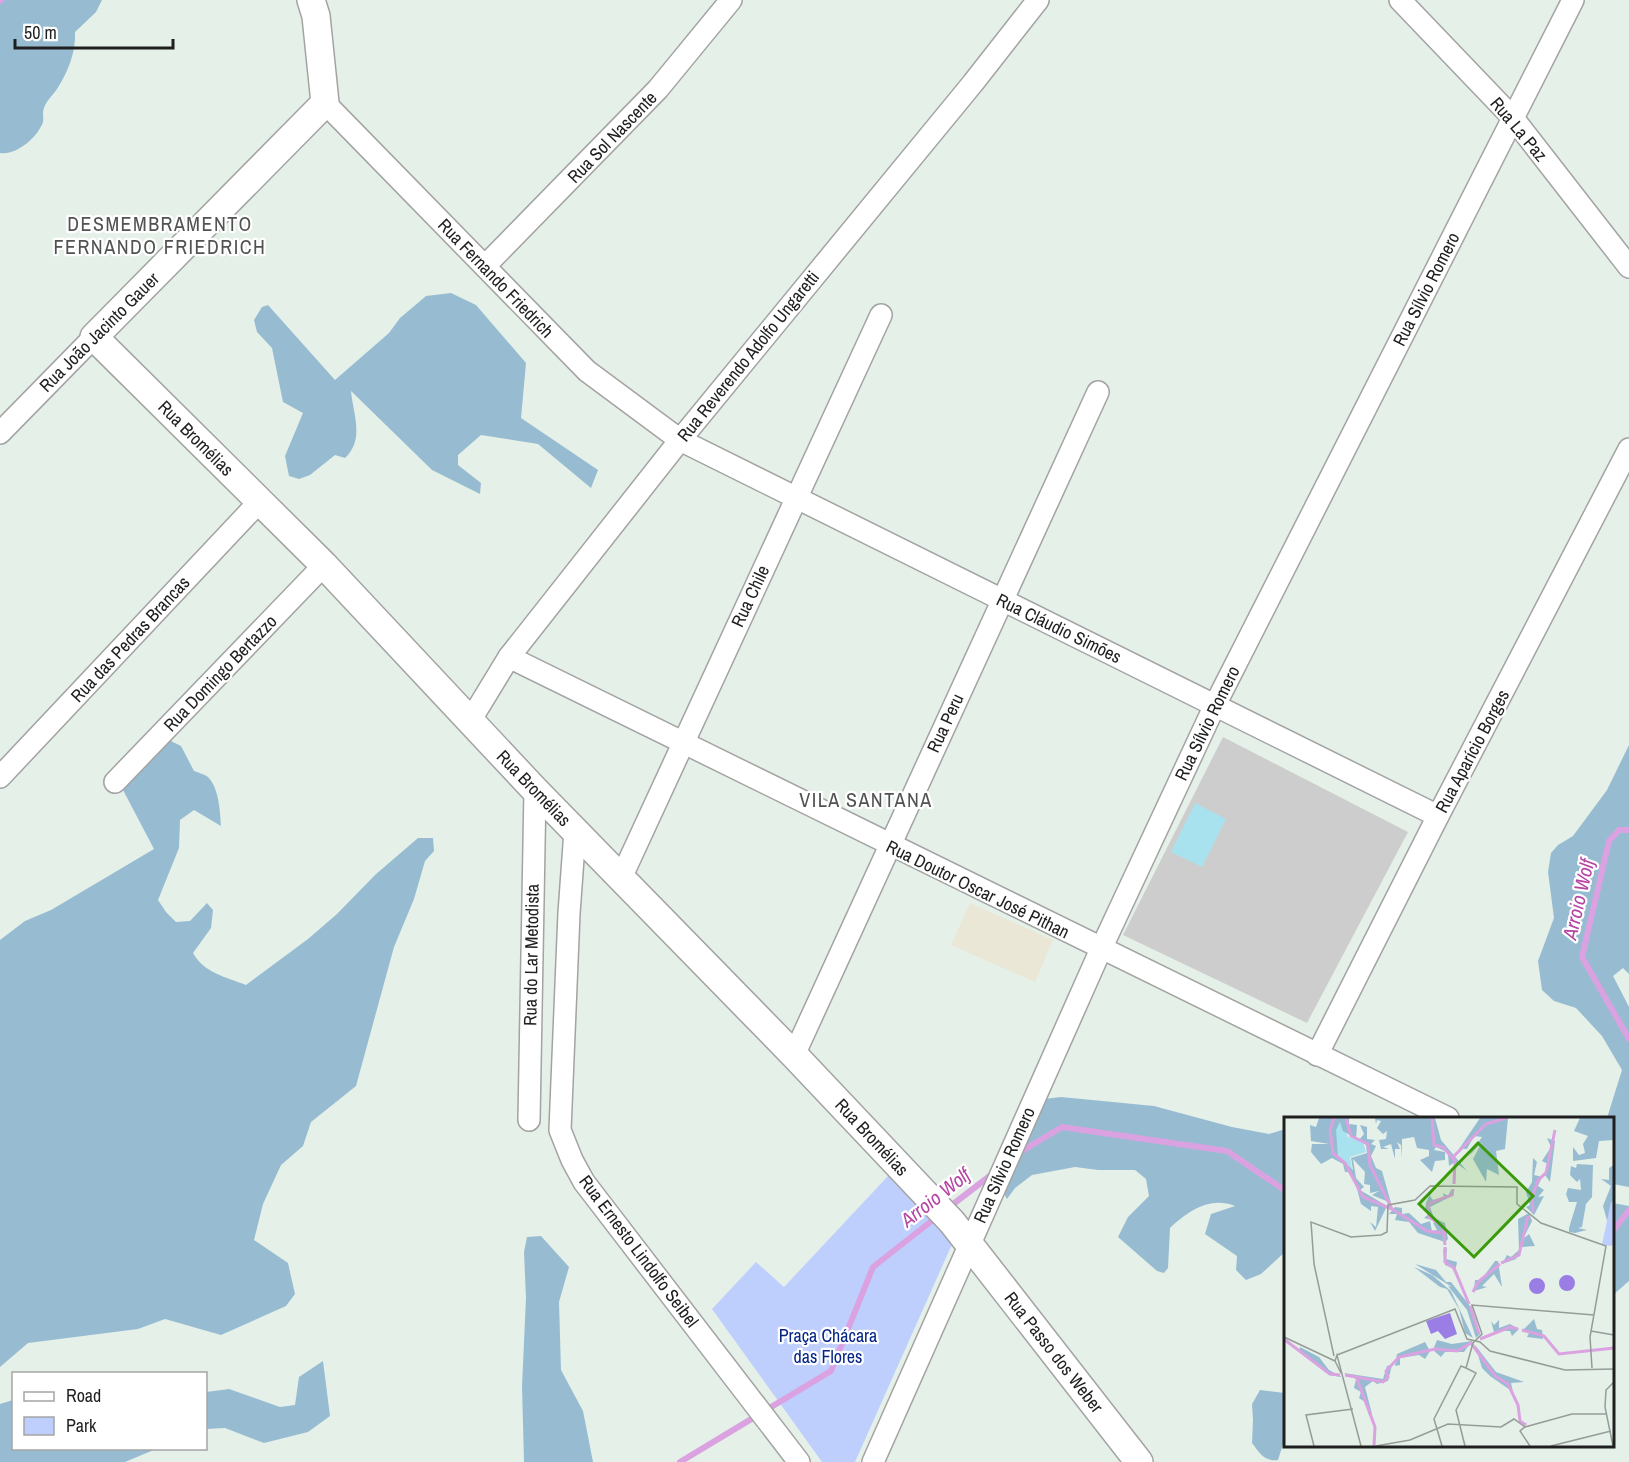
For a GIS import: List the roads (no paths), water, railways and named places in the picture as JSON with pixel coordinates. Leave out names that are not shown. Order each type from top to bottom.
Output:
[{"type":"street","points":[[312,0],[316,16],[325,103]]},
{"type":"street","name":"Rua Sol Nascente","points":[[485,266],[658,89],[731,0]]},
{"type":"street","name":"Rua Reverendo Adolfo Ungaretti","points":[[470,721],[510,657],[680,440],[973,83],[1038,0]]},
{"type":"street","name":"Rua La Paz","points":[[1400,0],[1513,118],[1629,267]]},
{"type":"street","name":"Rua Sílvio Romero","points":[[873,1462],[1101,949],[1215,705],[1573,0]]},
{"type":"street","name":"Rua Fernando Friedrich","points":[[325,103],[587,371],[680,440]]},
{"type":"street","name":"Rua João Jacinto Gauer","points":[[0,433],[325,103]]},
{"type":"street","name":"Rua Chile","points":[[621,878],[881,315]]},
{"type":"street","name":"Rua Bromélias","points":[[94,337],[324,565],[535,790],[794,1055],[970,1242]]},
{"type":"street","name":"Rua Peru","points":[[794,1055],[1098,392]]},
{"type":"street","name":"Rua Cláudio Simões","points":[[680,440],[1438,816]]},
{"type":"street","name":"Rua Aparício Borges","points":[[1317,1055],[1438,816],[1629,449]]},
{"type":"street","name":"Rua das Pedras Brancas","points":[[0,777],[260,501]]},
{"type":"street","name":"Rua Domingo Bertazzo","points":[[115,782],[324,565]]},
{"type":"street","name":"Rua Doutor Oscar José Pithan","points":[[510,657],[1444,1117]]},
{"type":"street","name":"Rua do Lar Metodista","points":[[529,1120],[535,790]]},
{"type":"street","name":"Rua Ernesto Lindolfo Seibel","points":[[575,831],[569,913],[560,1130],[584,1182],[799,1462]]},
{"type":"street","points":[[530,1026],[564,1022]]},
{"type":"street","name":"Rua Passo dos Weber","points":[[970,1242],[1139,1462]]},
{"type":"waterway","name":"Arroio Wolf","points":[[1629,830],[1619,830],[1609,841],[1582,957],[1629,1039]]},
{"type":"waterway","name":"Arroio Wolf","points":[[1017,1154],[1062,1127],[1227,1151],[1284,1190]]},
{"type":"waterway","name":"Arroio Wolf","points":[[948,1208],[995,1172]]},
{"type":"waterway","name":"Arroio Wolf","points":[[1614,1229],[1629,1210]]},
{"type":"waterway","name":"Arroio Wolf","points":[[680,1462],[831,1371],[873,1267],[938,1216]]},
{"type":"district","name":"DESMEMBRAMENTO FERNANDO FRIEDRICH","points":[[160,234]]},
{"type":"district","name":"VILA SANTANA","points":[[866,799]]},
{"type":"park label","name":"Praça Chácara das Flores","points":[[828,1345]]}]
